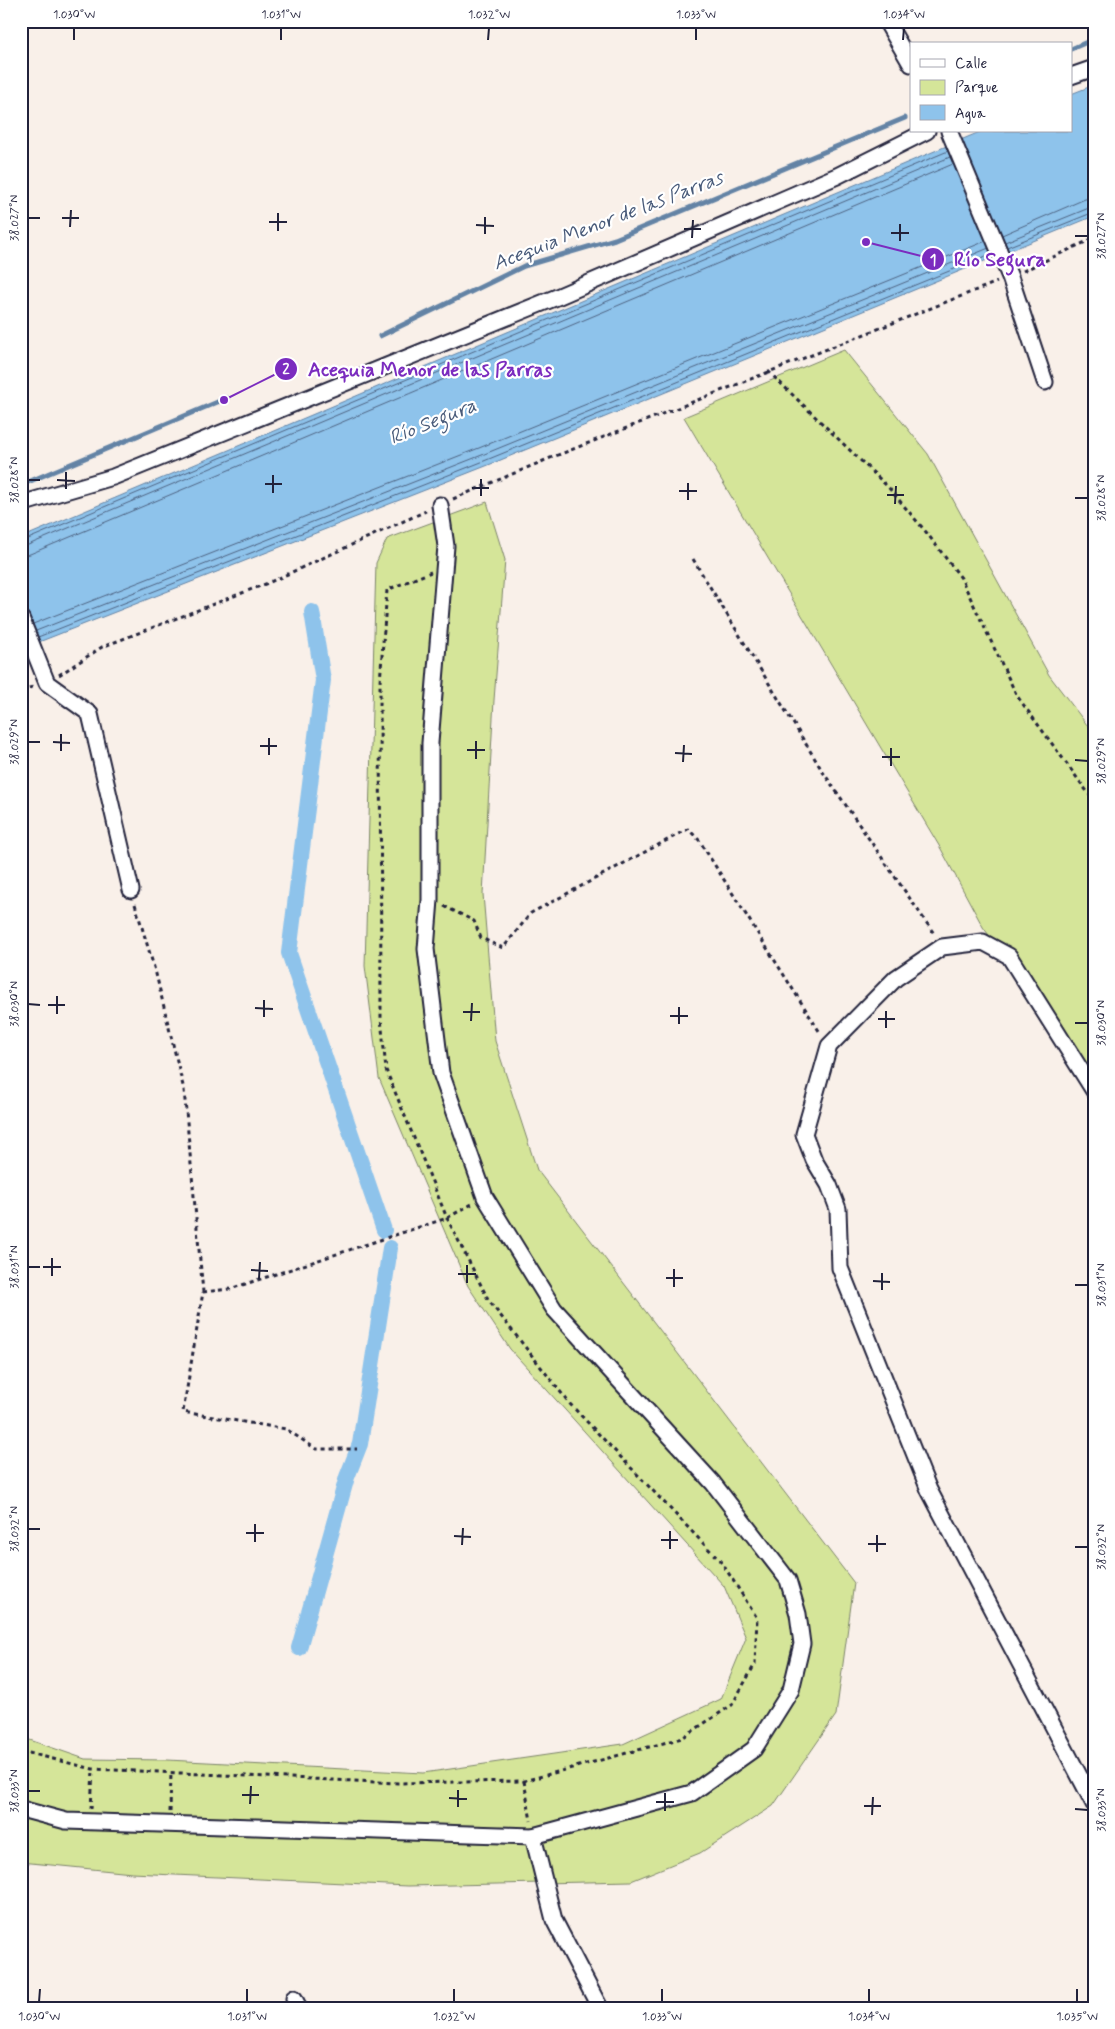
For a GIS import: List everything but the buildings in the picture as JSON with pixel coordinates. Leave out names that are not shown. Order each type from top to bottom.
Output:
[{"type":"street","points":[[886,21],[910,62]]},
{"type":"street","points":[[1072,76],[1094,68]]},
{"type":"street","points":[[21,504],[113,477],[557,296],[837,176],[925,132]]},
{"type":"street","points":[[949,132],[1010,277],[1045,382]]},
{"type":"street","points":[[21,1809],[66,1821],[533,1836],[692,1793],[754,1750],[790,1690],[802,1644],[798,1614],[788,1580],[713,1483],[554,1309],[485,1197],[441,1073],[426,949],[430,900],[430,743],[446,546],[440,504]]},
{"type":"street","points":[[21,618],[47,683],[90,714],[130,890]]},
{"type":"street","points":[[1094,1091],[1009,956],[983,942],[942,947],[896,978],[829,1046],[804,1134],[814,1160],[830,1185],[838,1209],[840,1268],[929,1490],[1094,1804]]},
{"type":"street","points":[[533,1836],[554,1920],[600,2008]]},
{"type":"path","points":[[21,690],[47,683],[102,647],[268,583],[440,504],[768,371],[1010,277],[1094,238]]},
{"type":"path","points":[[768,371],[888,487],[961,578],[1017,696],[1094,801]]},
{"type":"path","points":[[694,559],[823,772],[942,947]]},
{"type":"path","points":[[21,1751],[93,1769],[398,1783],[524,1781],[682,1738],[732,1705],[755,1664],[757,1618],[722,1563],[570,1404],[489,1301],[447,1218],[386,1070],[380,1018],[380,682],[387,590],[419,575],[444,568]]},
{"type":"path","points":[[430,900],[474,921],[481,938],[503,948],[531,913],[688,829],[698,840],[829,1046]]},
{"type":"path","points":[[130,890],[156,974],[184,1090],[203,1292],[183,1412],[286,1429],[316,1449],[358,1449]]},
{"type":"path","points":[[203,1292],[230,1289],[447,1218],[485,1197]]},
{"type":"path","points":[[91,1822],[93,1769]]},
{"type":"path","points":[[170,1824],[171,1772]]},
{"type":"path","points":[[524,1781],[533,1836]]},
{"type":"green space","points":[[844,350],[928,454],[1049,675],[1094,734],[1094,1080],[983,927],[941,849],[684,417]]},
{"type":"green space","points":[[487,502],[505,560],[494,700],[483,894],[495,1041],[537,1170],[854,1583],[836,1715],[773,1806],[700,1853],[631,1881],[408,1886],[132,1873],[21,1862],[21,1737],[85,1759],[167,1760],[423,1773],[623,1744],[721,1699],[746,1638],[724,1586],[510,1349],[468,1286],[379,1078],[365,966],[376,563],[387,539]]},
{"type":"water","points":[[1094,85],[1094,216],[486,466],[21,649],[21,538],[980,132],[1072,132],[1072,94]]},
{"type":"waterway","name":"Acequia Menor de las Parras","points":[[1072,49],[1094,39]]},
{"type":"waterway","name":"Acequia Menor de las Parras","points":[[380,336],[524,266],[615,239],[905,118]]},
{"type":"waterway","name":"Acequia Menor de las Parras","points":[[21,485],[227,398]]},
{"type":"waterway","points":[[312,612],[323,680],[289,953],[384,1230]]},
{"type":"waterway","points":[[299,1648],[347,1477],[360,1444],[390,1248]]},
{"type":"place","name":"Río Segura","points":[[866,242]]},
{"type":"place","name":"Acequia Menor de las Parras","points":[[224,400]]}]
